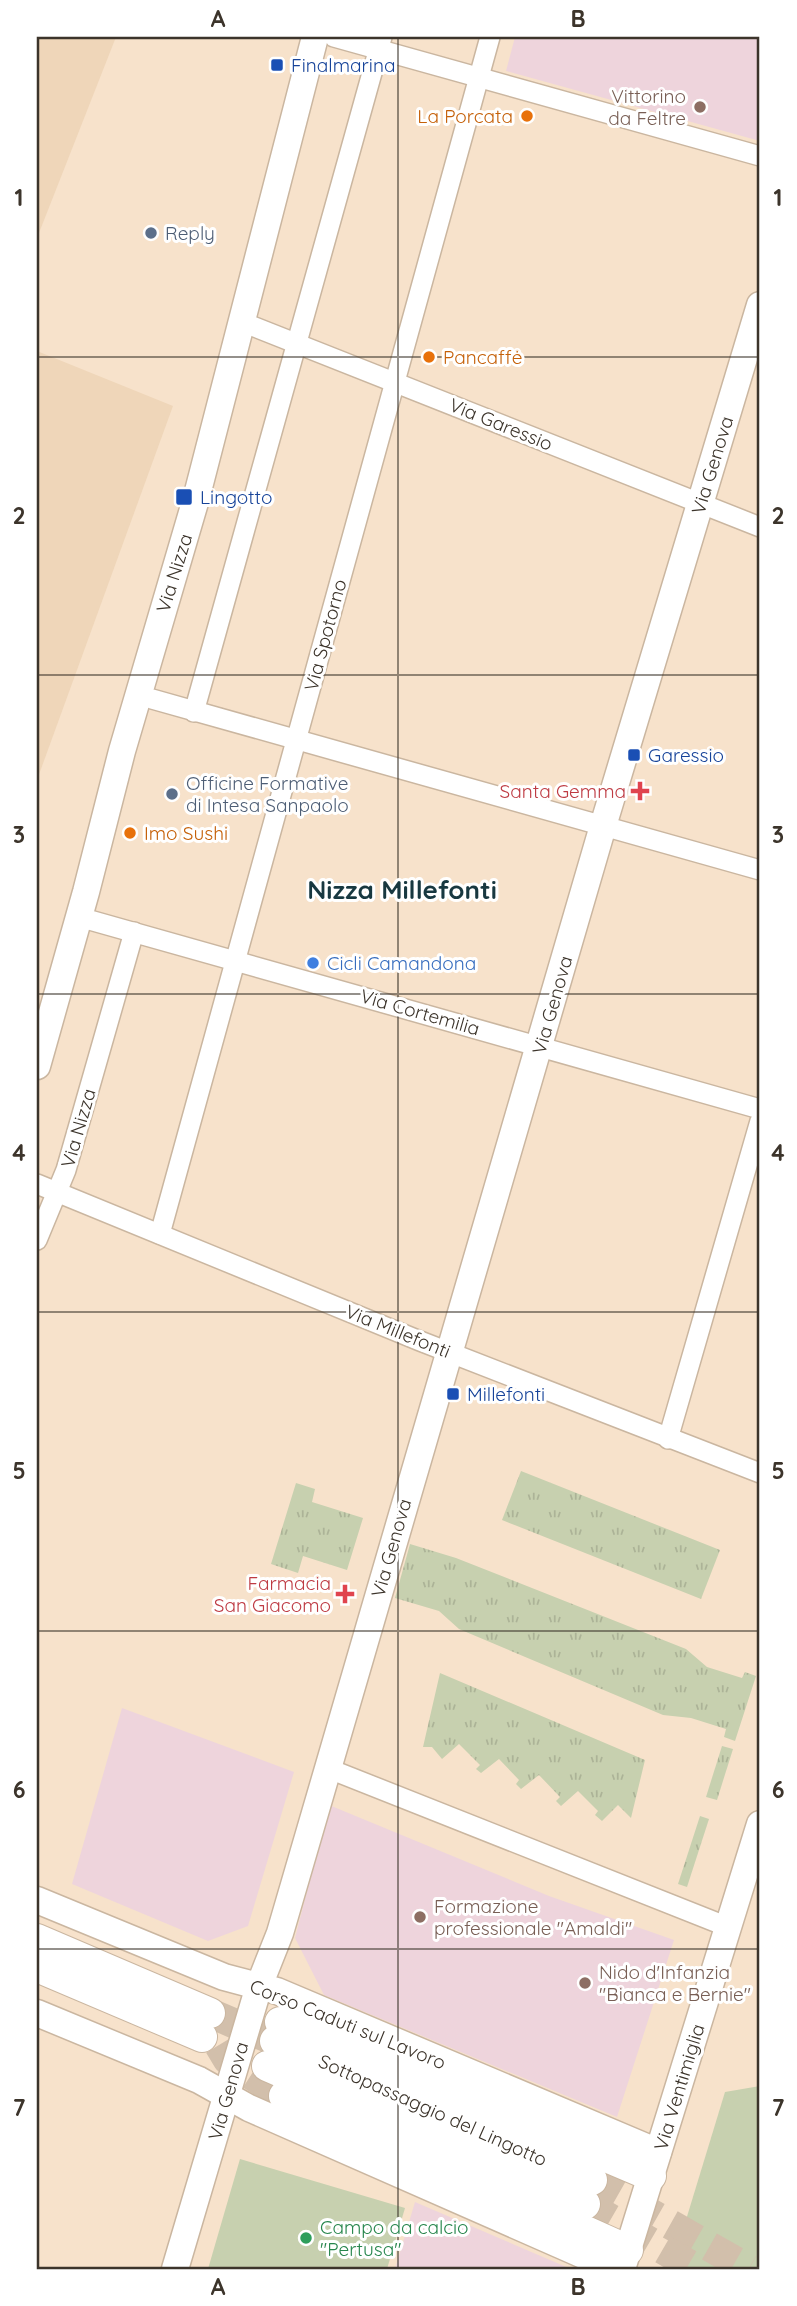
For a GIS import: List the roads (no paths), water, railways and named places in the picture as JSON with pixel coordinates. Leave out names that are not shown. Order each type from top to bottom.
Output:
[{"type":"main road","points":[[37,1939],[206,2025],[37,1967]]},
{"type":"main road","name":"Sottopassaggio del Lingotto","points":[[589,2192],[274,2043],[317,2034],[655,2164]]},
{"type":"main road","points":[[284,2096],[621,2263]]},
{"type":"street","name":"Via Nizza","points":[[37,1066],[122,751],[197,499],[315,37]]},
{"type":"street","points":[[334,37],[380,43],[480,77],[760,156]]},
{"type":"street","name":"Via Spotorno","points":[[160,1234],[490,37]]},
{"type":"street","points":[[194,712],[380,43]]},
{"type":"street","name":"Via Genova","points":[[175,2269],[259,1986],[279,1933],[603,826],[760,305]]},
{"type":"street","name":"Via Garessio","points":[[242,322],[760,527]]},
{"type":"street","points":[[152,699],[760,870]]},
{"type":"street","name":"Via Cortemilia","points":[[79,917],[760,1108]]},
{"type":"street","name":"Via Nizza","points":[[37,1240],[66,1170],[134,932]]},
{"type":"street","points":[[668,1439],[760,1121]]},
{"type":"street","name":"Via Millefonti","points":[[37,1184],[449,1352],[760,1474]]},
{"type":"street","points":[[327,1768],[729,1927]]},
{"type":"street","name":"Via Ventimiglia","points":[[621,2263],[655,2164],[760,1824]]},
{"type":"street","name":"Corso Caduti sul Lavoro","points":[[37,1900],[225,1977],[259,1986],[655,2164]]},
{"type":"street","points":[[37,2013],[228,2095],[249,2108],[621,2263]]},
{"type":"tunnel","points":[[210,2013],[275,2041]]},
{"type":"tunnel","points":[[219,2045],[228,2060],[284,2096]]},
{"type":"tunnel","points":[[592,2180],[749,2269]]},
{"type":"tunnel","points":[[585,2204],[697,2269]]},
{"type":"place","name":"Finalmarina","points":[[277,65]]},
{"type":"place","name":"Vittorino da Feltre","points":[[700,107]]},
{"type":"place","name":"La Porcata","points":[[527,116]]},
{"type":"place","name":"Reply","points":[[151,233]]},
{"type":"place","name":"Pancaffė","points":[[429,357]]},
{"type":"place","name":"Lingotto","points":[[184,497]]},
{"type":"place","name":"Garessio","points":[[634,755]]},
{"type":"place","name":"Santa Gemma","points":[[640,791]]},
{"type":"place","name":"Officine Formative di Intesa Sanpaolo","points":[[172,794]]},
{"type":"place","name":"Imo Sushi","points":[[130,833]]},
{"type":"place","name":"Cicli Camandona","points":[[313,963]]},
{"type":"place","name":"Millefonti","points":[[453,1394]]},
{"type":"place","name":"Farmacia San Giacomo","points":[[345,1594]]},
{"type":"place","name":"Formazione professionale \"Amaldi\"","points":[[420,1917]]},
{"type":"place","name":"Nido d'Infanzia \"Bianca e Bernie\"","points":[[585,1983]]},
{"type":"place","name":"Campo da calcio \"Pertusa\"","points":[[306,2238]]},
{"type":"district","name":"Nizza Millefonti","points":[[402,889]]}]
